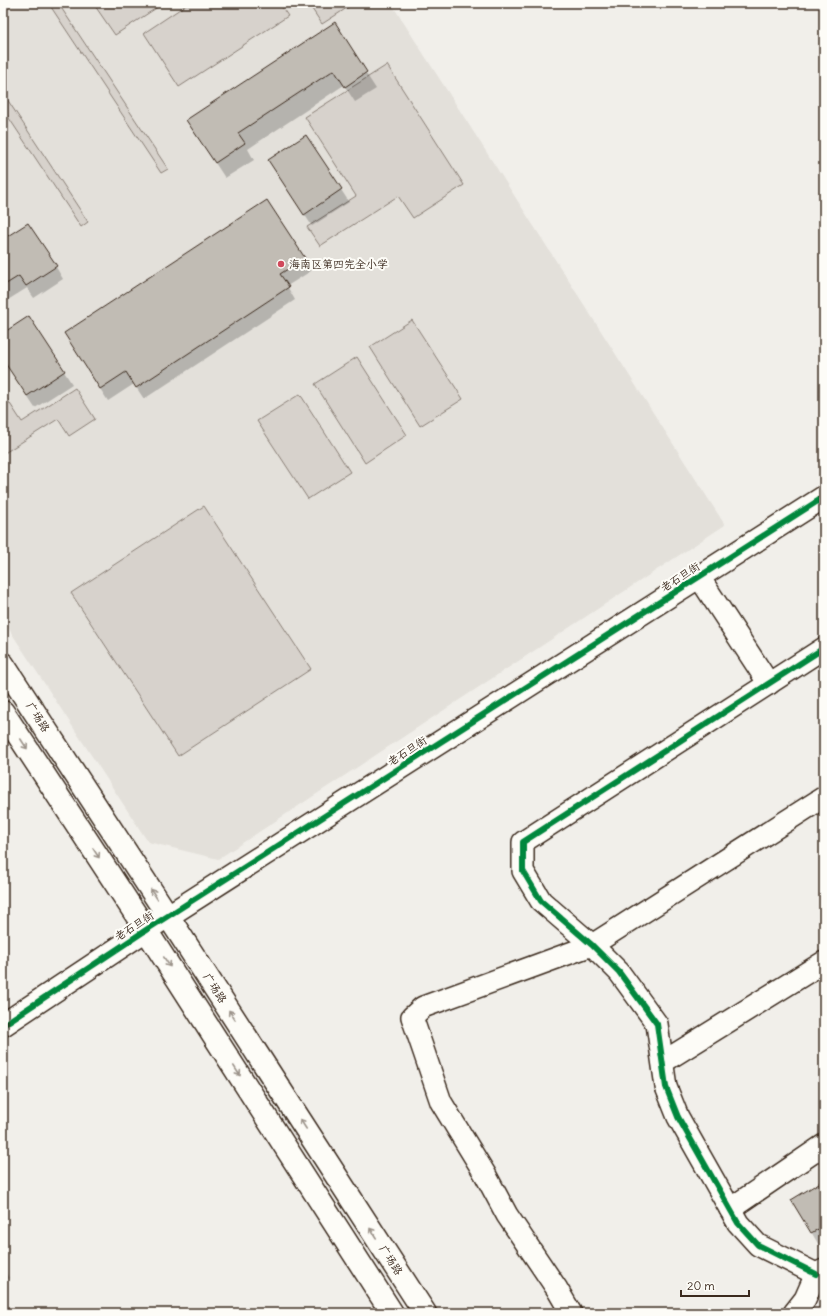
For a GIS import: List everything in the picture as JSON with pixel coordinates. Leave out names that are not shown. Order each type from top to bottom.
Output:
[{"type":"street","name":"老石旦街","points":[[3,1025],[146,930],[824,497]]},
{"type":"street","points":[[699,577],[769,684]]},
{"type":"street","points":[[794,1313],[806,1299],[820,1272],[758,1246],[738,1223],[678,1117],[666,1087],[657,1024],[619,972],[592,945],[542,901],[524,871],[523,842],[824,648]]},
{"type":"street","name":"广场路","points":[[3,664],[425,1313]]},
{"type":"street","points":[[3,712],[146,930],[392,1313]]},
{"type":"street","points":[[571,1313],[557,1288],[507,1215],[485,1174],[441,1102],[412,1016],[423,1007],[592,945],[824,797]]},
{"type":"street","points":[[663,1062],[824,962]]},
{"type":"street","points":[[730,1209],[824,1145]]},
{"type":"shaded area","name":"海南区第四完全小学","points":[[3,3],[391,3],[725,525],[218,859],[148,842],[3,620]]},
{"type":"shaded area","points":[[58,3],[168,169],[161,173],[49,4]]},
{"type":"shaded area","points":[[93,3],[164,3],[115,35]]},
{"type":"shaded area","points":[[189,3],[279,3],[288,16],[179,87],[144,33]]},
{"type":"shaded area","points":[[308,3],[349,3],[350,6],[322,24]]},
{"type":"shaded area","points":[[387,65],[464,185],[413,218],[398,196],[320,246],[307,227],[356,196],[305,117]]},
{"type":"shaded area","points":[[3,93],[88,222],[81,227],[3,109]]},
{"type":"shaded area","points":[[412,320],[463,399],[420,426],[370,347]]},
{"type":"shaded area","points":[[357,357],[407,435],[365,463],[315,384]]},
{"type":"shaded area","points":[[75,388],[95,419],[69,436],[58,419],[3,454],[3,393],[22,422]]},
{"type":"shaded area","points":[[300,394],[350,472],[308,499],[257,421]]},
{"type":"shaded area","points":[[204,506],[311,669],[178,756],[71,593]]},
{"type":"building","points":[[335,22],[367,72],[345,87],[334,70],[238,133],[245,143],[215,163],[186,120]]},
{"type":"building","points":[[306,135],[342,189],[304,215],[268,160]]},
{"type":"building","points":[[267,200],[305,258],[280,274],[289,287],[136,388],[126,372],[100,389],[64,333]]},
{"type":"building","points":[[28,223],[57,266],[26,286],[19,276],[3,286],[3,239]]},
{"type":"building","points":[[29,316],[65,371],[27,396],[3,360],[3,333]]},
{"type":"building","points":[[824,1180],[824,1226],[811,1233],[791,1200]]},
{"type":"cycle path","points":[[3,1025],[146,930],[824,497]]},
{"type":"cycle path","points":[[816,1274],[758,1245],[738,1223],[678,1117],[666,1087],[657,1024],[619,972],[592,945],[541,901],[523,871],[523,842],[824,648]]},
{"type":"place","name":"海南区第四完全小学","points":[[281,264]]}]
